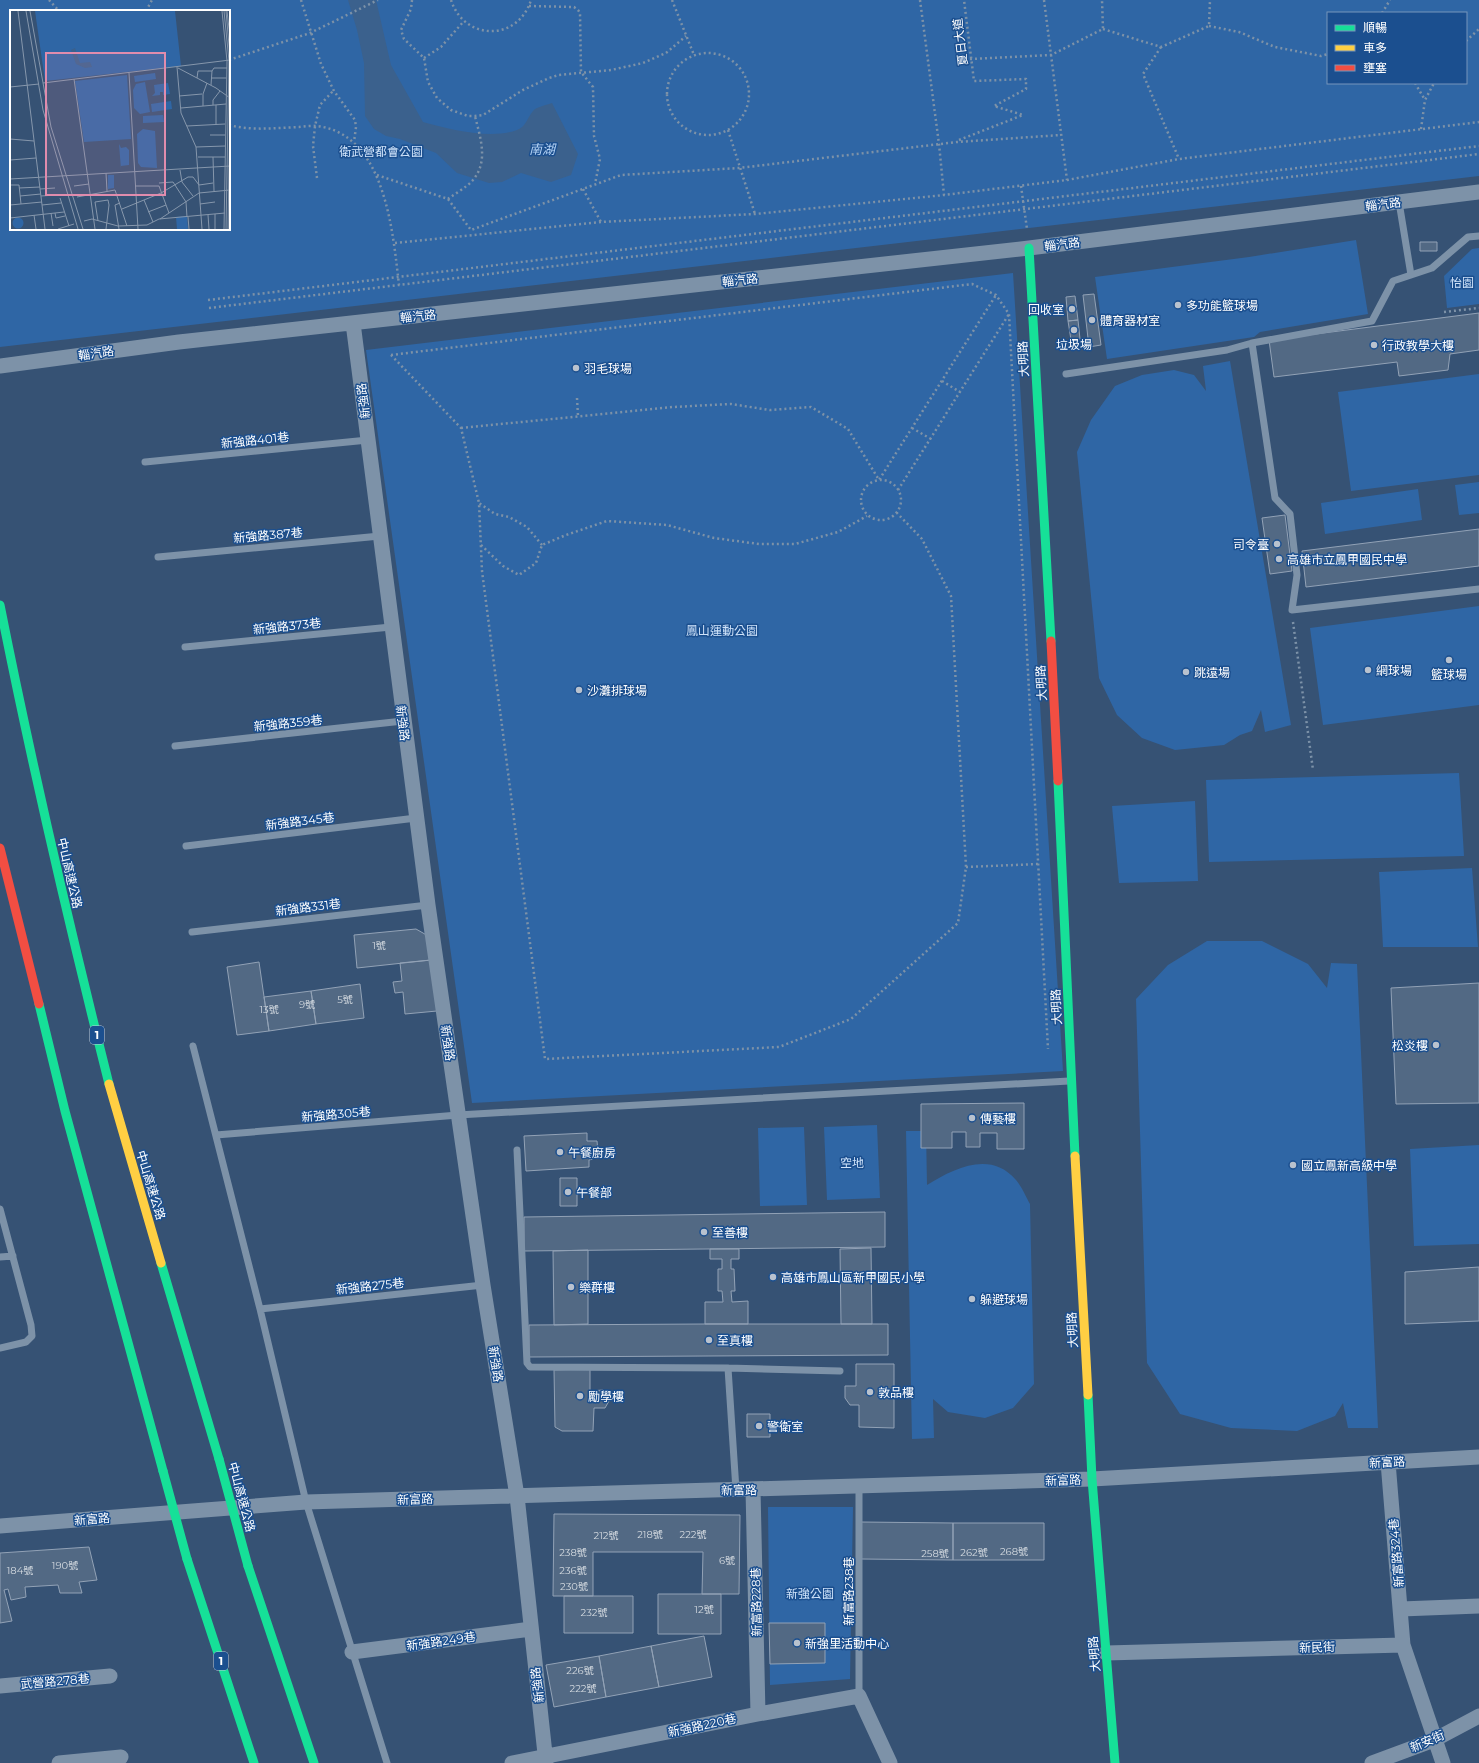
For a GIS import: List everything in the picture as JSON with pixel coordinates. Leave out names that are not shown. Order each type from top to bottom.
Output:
[{"type":"main road","name":"大明路","points":[[1029,248],[1055,723],[1071,1081],[1092,1479],[1116,1763]]},
{"type":"main road","name":"中山高速公路","points":[[0,605],[22,715],[68,919],[114,1105],[219,1459],[248,1566],[314,1763]]},
{"type":"main road","name":"1","points":[[0,848],[65,1111],[187,1559],[254,1763]]},
{"type":"street","name":"輜汽路","points":[[0,366],[179,342],[1029,248],[1479,192]]},
{"type":"street","name":"新強路","points":[[353,323],[403,721],[428,905],[483,1286],[517,1496],[546,1760]]},
{"type":"street","name":"新富路","points":[[0,1526],[306,1502],[1092,1479],[1479,1458]]},
{"type":"street","name":"新富路324巷","points":[[1388,1462],[1403,1645]]},
{"type":"street","name":"新富路228巷","points":[[753,1489],[758,1714]]},
{"type":"street","points":[[1401,1610],[1479,1606]]},
{"type":"street","name":"新強路249巷","points":[[352,1652],[531,1629]]},
{"type":"street","points":[[1403,1645],[1443,1763]]},
{"type":"street","name":"新民街","points":[[1106,1653],[1403,1645]]},
{"type":"street","name":"武營路278巷","points":[[0,1686],[110,1676]]},
{"type":"street","points":[[860,1696],[890,1763]]},
{"type":"street","name":"新強路220巷","points":[[512,1763],[546,1760],[758,1714],[860,1696]]},
{"type":"street","name":"新安街","points":[[1372,1763],[1434,1740],[1479,1716]]},
{"type":"street","points":[[58,1763],[121,1757]]},
{"type":"lane","points":[[1399,202],[1411,275]]},
{"type":"lane","points":[[1066,374],[1227,350],[1252,343],[1372,321],[1393,280],[1432,268],[1468,237],[1479,236]]},
{"type":"lane","points":[[1252,343],[1275,498],[1290,514],[1298,575],[1292,610],[1479,589]]},
{"type":"lane","name":"新強路401巷","points":[[145,462],[368,440]]},
{"type":"lane","name":"新強路387巷","points":[[158,557],[380,536]]},
{"type":"lane","name":"新強路373巷","points":[[184,647],[391,627]]},
{"type":"lane","name":"新強路359巷","points":[[175,746],[403,721]]},
{"type":"lane","name":"新強路345巷","points":[[186,846],[416,818]]},
{"type":"lane","name":"新強路331巷","points":[[192,932],[428,905]]},
{"type":"lane","points":[[193,1046],[260,1309],[306,1502],[387,1763]]},
{"type":"lane","name":"新強路305巷","points":[[216,1135],[458,1115],[1071,1081]]},
{"type":"lane","points":[[516,1150],[527,1363],[530,1367],[728,1368],[840,1371]]},
{"type":"lane","points":[[0,1209],[31,1325],[32,1336],[22,1344],[0,1348]]},
{"type":"lane","points":[[0,1257],[13,1256]]},
{"type":"lane","name":"新強路275巷","points":[[260,1309],[483,1286]]},
{"type":"lane","points":[[728,1368],[736,1490]]},
{"type":"lane","name":"新富路238巷","points":[[859,1486],[860,1696]]},
{"type":"path","points":[[49,0],[58,10]]},
{"type":"path","points":[[147,10],[152,0]]},
{"type":"path","points":[[301,0],[310,33],[321,64],[334,91],[355,120],[356,127],[354,142]]},
{"type":"path","points":[[230,60],[310,33],[378,0]]},
{"type":"path","points":[[412,0],[411,9],[401,30],[404,39],[424,58],[428,82],[437,98],[451,110],[468,116],[482,115],[523,90],[549,78],[581,72],[611,70],[643,62],[666,53],[686,36]]},
{"type":"path","points":[[451,0],[456,12],[464,21],[481,30],[500,30],[518,21],[529,6],[531,0]]},
{"type":"path","points":[[672,0],[694,55]]},
{"type":"path","points":[[920,0],[944,194]]},
{"type":"path","name":"夏日大道","points":[[957,142],[1023,115],[994,106],[1026,89],[1026,79],[974,81],[970,59],[964,0]]},
{"type":"path","points":[[1044,0],[1067,180]]},
{"type":"path","points":[[1102,0],[1104,29]]},
{"type":"path","points":[[1209,26],[1210,0]]},
{"type":"path","points":[[1383,12],[1390,0]]},
{"type":"path","points":[[529,6],[568,6],[578,10],[580,17],[581,72],[593,87],[594,136],[600,159],[595,185]]},
{"type":"path","points":[[424,58],[441,47],[464,21]]},
{"type":"path","points":[[1179,159],[1143,74],[1161,47],[1209,26],[1239,32],[1275,47],[1320,56],[1327,54]]},
{"type":"path","points":[[970,59],[1051,55],[1104,29],[1161,47]]},
{"type":"path","points":[[1467,40],[1479,29]]},
{"type":"path","points":[[708,53],[721,55],[733,61],[742,71],[748,84],[749,97],[746,111],[739,122],[728,130],[715,135],[701,135],[688,131],[677,122],[670,111],[666,98],[668,84],[673,72],[682,62],[694,55],[708,53]]},
{"type":"path","points":[[1416,84],[1425,100]]},
{"type":"path","points":[[1421,129],[1425,100],[1433,84]]},
{"type":"path","points":[[317,178],[313,146],[315,126],[320,105],[334,91]]},
{"type":"path","points":[[448,199],[474,179],[481,163],[482,145],[476,116]]},
{"type":"path","points":[[394,243],[601,222],[755,214],[1021,186],[1067,180],[1179,159],[1479,122]]},
{"type":"path","points":[[230,125],[245,129],[315,126],[324,127],[338,132],[354,142],[377,175],[394,243],[399,285]]},
{"type":"path","points":[[728,130],[755,214]]},
{"type":"path","points":[[377,175],[448,199],[471,230],[621,175],[739,168],[957,142],[1061,135]]},
{"type":"path","points":[[208,300],[1479,146]]},
{"type":"path","points":[[209,308],[1479,154]]},
{"type":"path","points":[[1021,186],[1029,248]]},
{"type":"path","points":[[583,189],[601,222]]},
{"type":"path","points":[[897,513],[922,539],[951,596],[966,867],[958,923],[851,1019],[779,1048],[545,1059],[482,571],[479,503],[461,428],[391,355],[972,284],[996,295],[1009,314],[1048,1049]]},
{"type":"path","points":[[879,480],[996,295]]},
{"type":"path","points":[[1444,312],[1479,308]]},
{"type":"path","points":[[898,490],[1009,314]]},
{"type":"path","points":[[942,381],[960,392]]},
{"type":"path","points":[[577,398],[578,416]]},
{"type":"path","points":[[461,428],[673,407],[731,404],[770,410],[811,407],[848,430],[879,480]]},
{"type":"path","points":[[912,428],[931,439]]},
{"type":"path","points":[[879,480],[893,484],[898,490],[901,501],[897,513],[886,520],[872,519],[867,516],[860,504],[862,491],[872,481],[879,480]]},
{"type":"path","points":[[479,503],[495,514],[509,517],[527,527],[542,545]]},
{"type":"path","points":[[480,545],[503,566],[519,575],[536,563],[542,545],[607,521],[667,526],[714,538],[759,544],[795,544],[838,532],[867,516]]},
{"type":"path","points":[[1292,610],[1313,770]]},
{"type":"path","points":[[966,867],[1038,864]]},
{"type":"green space","name":"衛武營都會公園","points":[[0,0],[1479,0],[1479,176],[0,347]]},
{"type":"green space","name":"多功能籃球場","points":[[1356,240],[1368,314],[1260,332],[1254,337],[1107,359],[1095,277],[1249,257]]},
{"type":"green space","name":"怡園","points":[[1479,248],[1479,304],[1447,308],[1444,276],[1472,249]]},
{"type":"green space","name":"鳳山運動公園","points":[[1013,273],[1063,1071],[472,1103],[366,350]]},
{"type":"green space","points":[[1230,361],[1291,725],[1265,732],[1261,710],[1252,731],[1240,735],[1224,745],[1175,750],[1142,738],[1117,715],[1099,678],[1077,452],[1091,420],[1115,386],[1142,375],[1174,370],[1194,375],[1206,391],[1203,366]]},
{"type":"green space","points":[[1479,374],[1479,475],[1351,491],[1338,392]]},
{"type":"green space","points":[[1479,482],[1479,513],[1459,515],[1455,485]]},
{"type":"green space","points":[[1418,489],[1422,520],[1325,534],[1321,503]]},
{"type":"green space","name":"網球場","points":[[1479,606],[1479,705],[1323,725],[1310,628]]},
{"type":"green space","points":[[1459,773],[1464,856],[1209,862],[1206,780]]},
{"type":"green space","points":[[1195,801],[1198,881],[1119,883],[1112,806]]},
{"type":"green space","points":[[1472,868],[1478,947],[1383,947],[1379,872]]},
{"type":"green space","points":[[1207,941],[1262,941],[1308,964],[1327,988],[1331,963],[1357,964],[1378,1428],[1348,1428],[1343,1403],[1335,1416],[1297,1431],[1231,1428],[1180,1414],[1147,1363],[1136,999],[1168,965]]},
{"type":"green space","name":"空地","points":[[877,1125],[880,1198],[827,1200],[824,1127]]},
{"type":"green space","points":[[804,1127],[807,1205],[760,1206],[758,1128]]},
{"type":"green space","points":[[906,1131],[926,1131],[927,1185],[960,1168],[984,1164],[995,1166],[1006,1171],[1016,1180],[1030,1204],[1034,1384],[1013,1408],[985,1418],[948,1412],[933,1399],[934,1438],[912,1439]]},
{"type":"green space","points":[[1479,1145],[1479,1244],[1414,1246],[1410,1149]]},
{"type":"green space","name":"新強公園","points":[[768,1507],[853,1507],[850,1679],[770,1685]]},
{"type":"water","name":"南湖","points":[[348,0],[376,0],[391,65],[423,122],[445,128],[482,134],[506,133],[520,129],[534,110],[552,103],[578,154],[571,175],[551,182],[521,173],[502,182],[489,183],[457,173],[436,153],[400,139],[386,136],[374,129],[365,116],[364,63],[357,30]]},
{"type":"building","points":[[1420,242],[1437,242],[1437,251],[1420,251]]},
{"type":"building","name":"體育器材室","points":[[1094,294],[1101,345],[1089,347],[1083,295]]},
{"type":"building","name":"回收室","points":[[1075,296],[1078,320],[1068,321],[1066,297]]},
{"type":"building","name":"行政教學大樓","points":[[1479,313],[1479,350],[1450,354],[1448,370],[1399,376],[1397,362],[1274,377],[1269,340]]},
{"type":"building","name":"垃圾場","points":[[1078,320],[1080,339],[1071,340],[1068,321]]},
{"type":"building","name":"司令臺","points":[[1285,515],[1292,571],[1270,574],[1262,518]]},
{"type":"building","points":[[1479,529],[1479,566],[1306,587],[1302,551]]},
{"type":"building","points":[[416,929],[430,937],[431,960],[357,968],[354,935]]},
{"type":"building","points":[[431,960],[437,1011],[405,1014],[403,992],[395,993],[393,982],[402,981],[400,963]]},
{"type":"building","points":[[259,962],[269,1031],[237,1035],[227,967]]},
{"type":"building","name":"松炎樓","points":[[1479,983],[1479,1103],[1396,1104],[1391,988]]},
{"type":"building","points":[[360,984],[364,1018],[316,1024],[311,991]]},
{"type":"building","points":[[311,991],[316,1024],[269,1031],[264,997]]},
{"type":"building","name":"傳藝樓","points":[[1024,1103],[1024,1149],[997,1149],[997,1133],[980,1133],[980,1147],[966,1147],[966,1132],[952,1132],[952,1148],[921,1148],[921,1104]]},
{"type":"building","name":"午餐廚房","points":[[587,1133],[587,1141],[597,1141],[598,1152],[593,1152],[593,1159],[589,1160],[589,1167],[526,1171],[524,1136]]},
{"type":"building","name":"午餐部","points":[[560,1178],[577,1178],[577,1206],[560,1206]]},
{"type":"building","name":"至善樓","points":[[885,1212],[885,1247],[524,1251],[524,1217]]},
{"type":"building","points":[[871,1248],[872,1324],[841,1324],[840,1249]]},
{"type":"building","points":[[710,1249],[739,1249],[739,1259],[731,1259],[731,1269],[734,1269],[735,1291],[731,1291],[732,1302],[748,1301],[748,1324],[705,1324],[705,1302],[723,1302],[722,1291],[718,1291],[718,1269],[722,1269],[722,1259],[710,1259]]},
{"type":"building","name":"樂群樓","points":[[588,1250],[588,1324],[554,1325],[553,1251]]},
{"type":"building","points":[[1479,1267],[1479,1321],[1405,1324],[1405,1272]]},
{"type":"building","name":"至真樓","points":[[888,1324],[888,1355],[529,1357],[529,1325]]},
{"type":"building","name":"敦品樓","points":[[856,1364],[894,1364],[894,1428],[859,1427],[859,1405],[850,1405],[845,1398],[845,1386],[856,1386]]},
{"type":"building","name":"勵學樓","points":[[590,1369],[590,1391],[603,1390],[609,1401],[605,1408],[594,1408],[593,1431],[562,1431],[555,1427],[554,1370]]},
{"type":"building","name":"警衛室","points":[[747,1414],[770,1414],[770,1437],[747,1437]]},
{"type":"building","points":[[554,1514],[740,1515],[739,1594],[702,1594],[703,1552],[593,1552],[593,1596],[553,1596]]},
{"type":"building","points":[[861,1522],[953,1523],[953,1560],[861,1559]]},
{"type":"building","points":[[953,1523],[1044,1523],[1044,1560],[953,1560]]},
{"type":"building","points":[[89,1547],[97,1580],[79,1582],[82,1593],[60,1593],[58,1585],[25,1587],[26,1597],[11,1600],[8,1589],[4,1590],[12,1621],[0,1623],[0,1553]]},
{"type":"building","points":[[658,1594],[721,1594],[721,1634],[658,1634]]},
{"type":"building","points":[[564,1596],[633,1596],[633,1633],[564,1633]]},
{"type":"building","name":"新強里活動中心","points":[[769,1623],[825,1623],[825,1663],[770,1664]]},
{"type":"building","points":[[704,1636],[712,1677],[659,1687],[651,1646]]},
{"type":"building","points":[[651,1646],[659,1687],[606,1697],[599,1656]]},
{"type":"building","points":[[599,1656],[606,1697],[554,1707],[546,1665]]},
{"type":"traffic: fast","points":[[1029,248],[1051,641]]},
{"type":"traffic: fast","points":[[0,605],[52,845],[109,1084]]},
{"type":"traffic: fast","points":[[1058,781],[1075,1156]]},
{"type":"traffic: fast","points":[[39,1004],[65,1111],[163,1471]]},
{"type":"traffic: fast","points":[[161,1263],[219,1459]]},
{"type":"traffic: fast","points":[[1088,1395],[1092,1479],[1115,1763]]},
{"type":"traffic: fast","points":[[219,1459],[248,1566]]},
{"type":"traffic: fast","points":[[163,1471],[187,1559]]},
{"type":"traffic: fast","points":[[187,1559],[254,1763]]},
{"type":"traffic: fast","points":[[248,1566],[314,1763]]},
{"type":"traffic: slow","points":[[109,1084],[161,1263]]},
{"type":"traffic: slow","points":[[1075,1156],[1088,1395]]},
{"type":"traffic: jam","points":[[1051,641],[1058,781]]},
{"type":"traffic: jam","points":[[0,848],[39,1004]]},
{"type":"place","name":"多功能籃球場","points":[[1178,305]]},
{"type":"place","name":"回收室","points":[[1072,309]]},
{"type":"place","name":"體育器材室","points":[[1092,320]]},
{"type":"place","name":"垃圾場","points":[[1074,330]]},
{"type":"place","name":"行政教學大樓","points":[[1374,345]]},
{"type":"place","name":"羽毛球場","points":[[576,368]]},
{"type":"place","name":"司令臺","points":[[1277,544]]},
{"type":"place","name":"高雄市立鳳甲國民中學","points":[[1279,559]]},
{"type":"place","name":"籃球場","points":[[1449,660]]},
{"type":"place","name":"網球場","points":[[1368,670]]},
{"type":"place","name":"跳遠場","points":[[1186,672]]},
{"type":"place","name":"沙灘排球場","points":[[579,690]]},
{"type":"place","name":"松炎樓","points":[[1436,1045]]},
{"type":"place","name":"傳藝樓","points":[[972,1118]]},
{"type":"place","name":"午餐廚房","points":[[560,1152]]},
{"type":"place","name":"國立鳳新高級中學","points":[[1293,1165]]},
{"type":"place","name":"午餐部","points":[[568,1192]]},
{"type":"place","name":"至善樓","points":[[704,1232]]},
{"type":"place","name":"高雄市鳳山區新甲國民小學","points":[[773,1277]]},
{"type":"place","name":"樂群樓","points":[[571,1287]]},
{"type":"place","name":"躲避球場","points":[[972,1299]]},
{"type":"place","name":"至真樓","points":[[709,1340]]},
{"type":"place","name":"敦品樓","points":[[870,1392]]},
{"type":"place","name":"勵學樓","points":[[580,1396]]},
{"type":"place","name":"警衛室","points":[[759,1426]]},
{"type":"place","name":"新強里活動中心","points":[[797,1643]]}]
